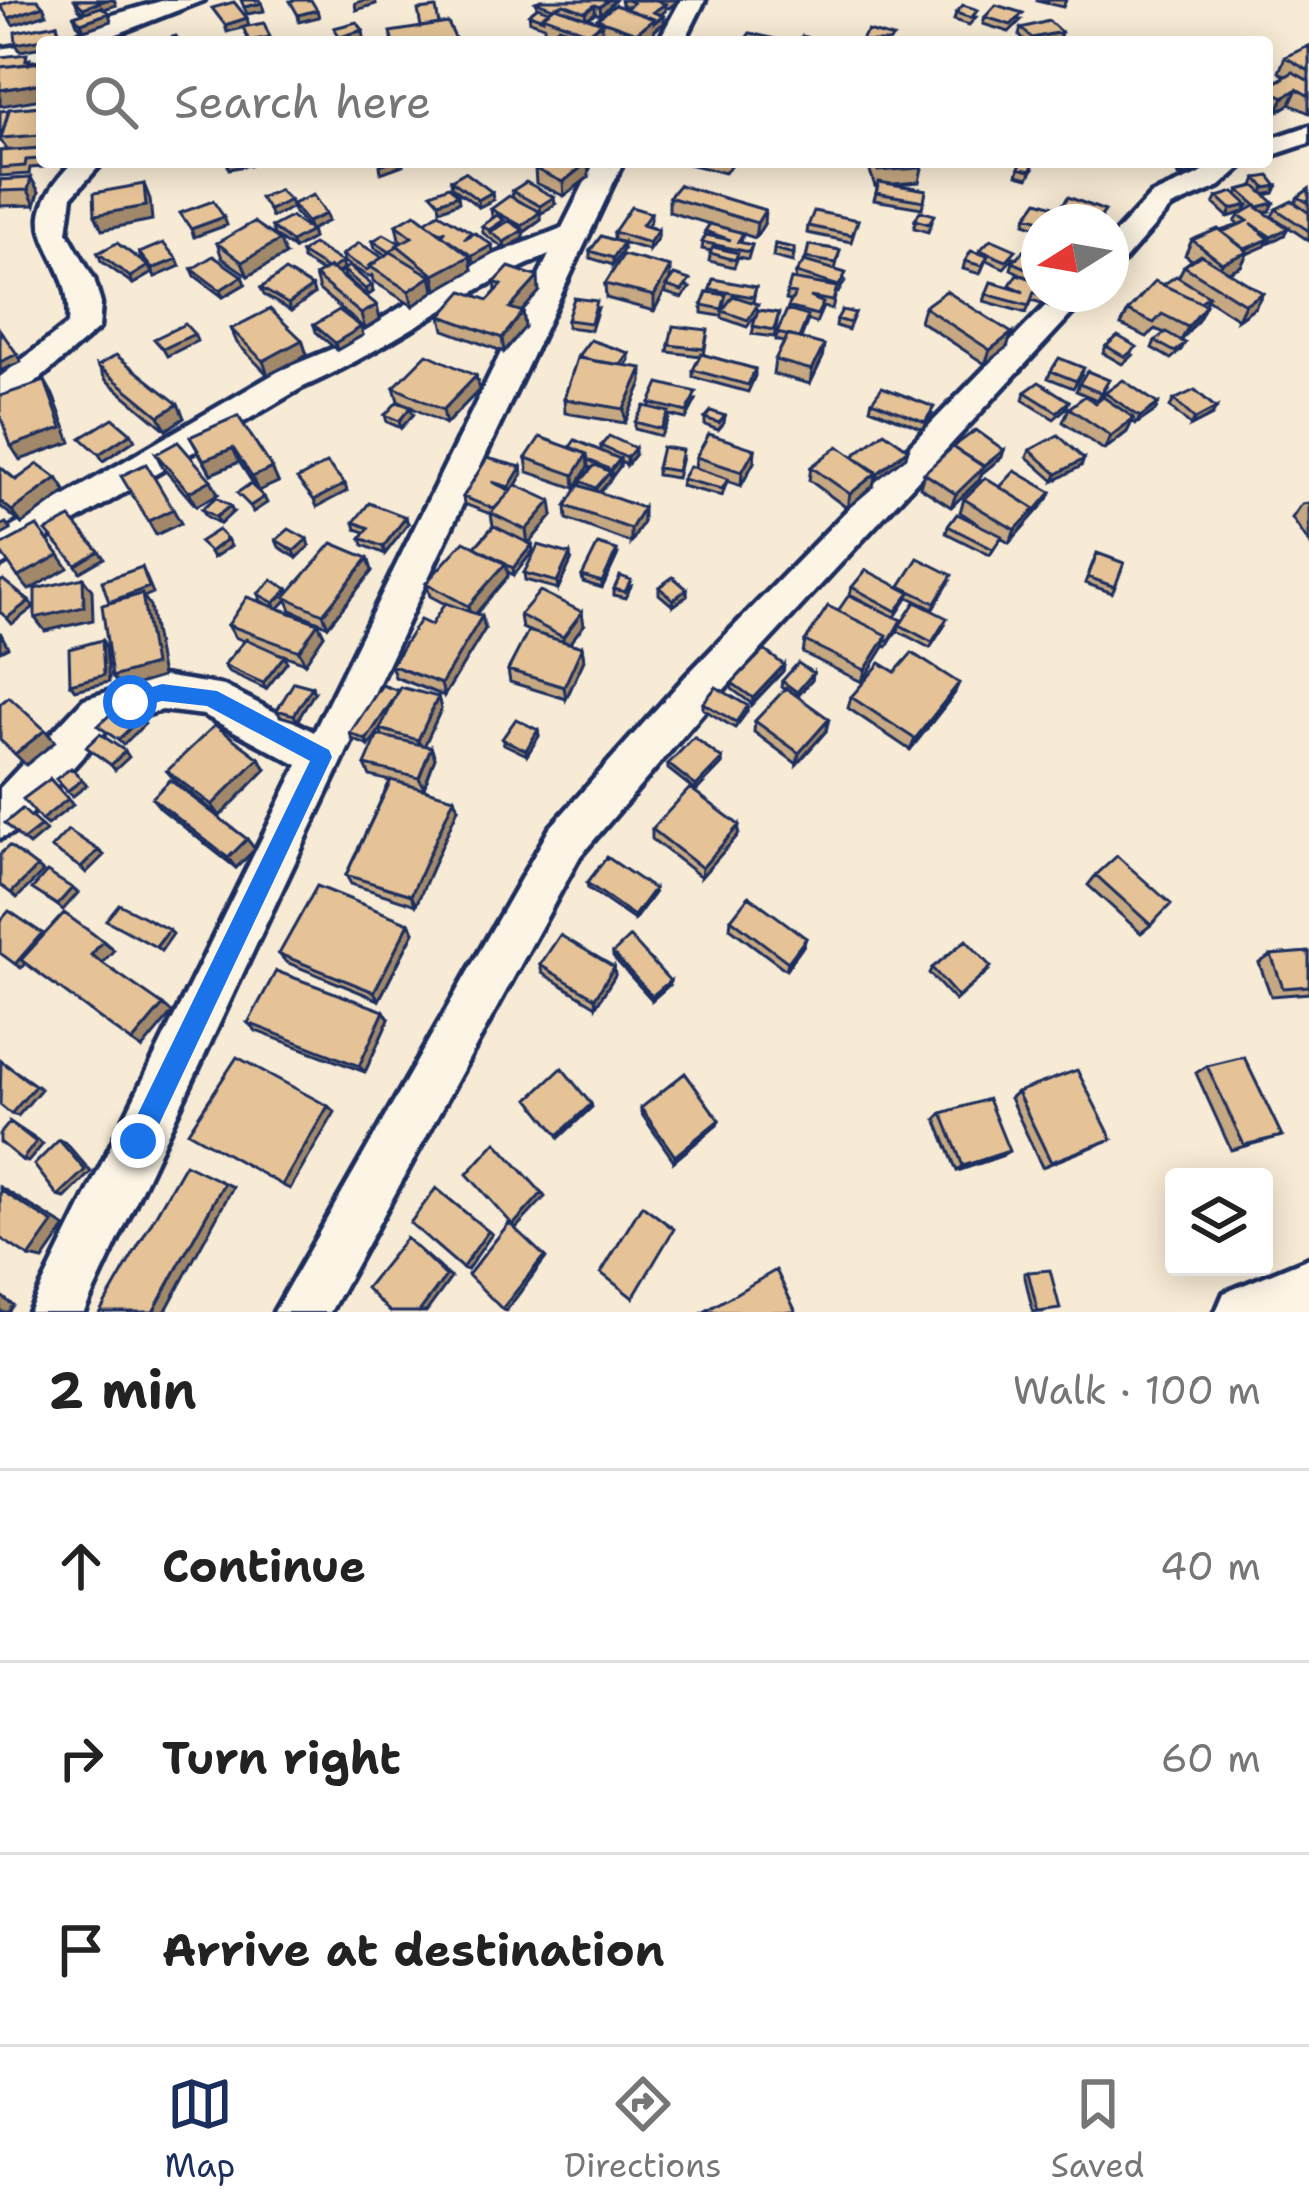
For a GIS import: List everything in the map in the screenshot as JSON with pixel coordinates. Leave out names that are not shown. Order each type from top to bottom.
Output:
[{"type":"street","points":[[92,36],[192,0]]},
{"type":"street","points":[[674,36],[693,0]]},
{"type":"street","points":[[2,49],[36,50]]},
{"type":"street","points":[[1273,147],[1309,134]]},
{"type":"street","points":[[0,395],[83,328],[85,304],[79,279],[52,232],[58,194],[82,168]]},
{"type":"street","points":[[56,1312],[607,168]]},
{"type":"street","points":[[1129,236],[1160,201],[1210,180],[1225,168]]},
{"type":"street","points":[[0,552],[291,379],[343,357],[487,269],[572,235]]},
{"type":"street","points":[[301,1312],[565,842],[700,688],[1058,312]]},
{"type":"street","points":[[0,818],[98,711],[162,692],[210,698],[322,757]]},
{"type":"street","points":[[1243,1312],[1309,1285]]},
{"type":"building","points":[[38,0],[43,6],[9,18],[0,5]]},
{"type":"building","points":[[75,0],[106,0],[83,8]]},
{"type":"building","points":[[241,0],[260,0],[262,3],[244,7]]},
{"type":"building","points":[[311,0],[317,10],[298,15],[290,1]]},
{"type":"building","points":[[608,0],[585,12],[564,4],[553,8],[536,2]]},
{"type":"building","points":[[627,0],[665,4],[653,12],[663,16],[654,23],[654,19],[625,9],[633,3]]},
{"type":"building","points":[[234,2],[247,18],[225,25],[212,8]]},
{"type":"building","points":[[615,5],[654,19],[636,33],[597,19]]},
{"type":"building","points":[[963,5],[978,10],[971,18],[956,13]]},
{"type":"building","points":[[996,5],[1023,13],[1011,25],[985,17]]},
{"type":"building","points":[[101,7],[109,13],[81,23],[74,16]]},
{"type":"building","points":[[538,7],[549,11],[543,19],[529,14]]},
{"type":"building","points":[[555,7],[602,23],[589,33],[543,16]]},
{"type":"building","points":[[436,8],[439,24],[421,27],[418,10]]},
{"type":"building","points":[[1049,21],[1061,32],[1030,36],[1021,28]]},
{"type":"building","points":[[357,22],[363,30],[339,36],[334,28]]},
{"type":"building","points":[[264,23],[270,36],[247,36],[243,27]]},
{"type":"building","points":[[448,23],[454,36],[391,36],[390,32]]},
{"type":"building","points":[[57,24],[59,36],[36,36],[36,40],[16,44],[15,32]]},
{"type":"building","points":[[559,27],[584,36],[550,36]]},
{"type":"building","points":[[1309,46],[1309,71],[1285,57]]},
{"type":"building","points":[[27,54],[29,64],[0,67],[0,57]]},
{"type":"building","points":[[36,63],[36,84],[0,90],[0,67]]},
{"type":"building","points":[[1293,72],[1309,81],[1309,96],[1297,89],[1284,97],[1273,91],[1273,84]]},
{"type":"building","points":[[36,107],[36,135],[1,138],[9,109]]},
{"type":"building","points":[[9,110],[3,132],[0,132],[0,111]]},
{"type":"building","points":[[36,148],[36,159],[26,160],[25,166],[0,168],[0,151]]},
{"type":"building","points":[[536,168],[580,168],[563,182]]},
{"type":"building","points":[[465,172],[492,192],[478,200],[451,180]]},
{"type":"building","points":[[1269,176],[1277,186],[1265,188],[1257,178]]},
{"type":"building","points":[[31,178],[28,190],[0,191],[0,180]]},
{"type":"building","points":[[526,182],[554,197],[540,206],[512,191]]},
{"type":"building","points":[[879,182],[926,190],[924,201],[876,193]]},
{"type":"building","points":[[144,184],[146,206],[95,215],[94,193]]},
{"type":"building","points":[[679,185],[765,210],[757,223],[669,197]]},
{"type":"building","points":[[449,186],[458,195],[439,202],[431,193]]},
{"type":"building","points":[[1255,186],[1274,203],[1258,207],[1239,190]]},
{"type":"building","points":[[279,190],[290,200],[269,210],[260,198]]},
{"type":"building","points":[[1234,192],[1248,205],[1231,209],[1218,197]]},
{"type":"building","points":[[313,195],[326,214],[307,222],[292,204]]},
{"type":"building","points":[[509,196],[540,212],[522,226],[491,209]]},
{"type":"building","points":[[213,201],[224,217],[191,229],[180,213]]},
{"type":"building","points":[[1292,201],[1309,213],[1309,231],[1276,209]]},
{"type":"building","points":[[1255,206],[1288,228],[1271,237],[1251,223],[1269,239],[1245,249],[1222,232],[1248,221],[1239,215]]},
{"type":"building","points":[[631,207],[651,213],[642,225],[658,230],[649,243],[614,232]]},
{"type":"building","points":[[814,211],[858,220],[852,235],[808,226]]},
{"type":"building","points":[[920,211],[934,215],[929,224],[915,220]]},
{"type":"building","points":[[439,213],[471,232],[464,239],[475,233],[492,245],[472,256],[442,235],[446,230],[441,233],[425,222]]},
{"type":"building","points":[[415,214],[470,256],[434,275],[397,245],[412,237],[396,225]]},
{"type":"building","points":[[497,215],[504,220],[489,230],[482,226]]},
{"type":"building","points":[[291,217],[311,231],[291,242],[272,227]]},
{"type":"building","points":[[509,221],[523,230],[504,242],[490,232]]},
{"type":"building","points":[[254,222],[280,240],[242,262],[217,243]]},
{"type":"building","points":[[710,224],[743,233],[738,242],[752,245],[749,252],[702,242],[706,235],[731,240],[705,231]]},
{"type":"building","points":[[1218,229],[1248,252],[1222,263],[1192,240]]},
{"type":"building","points":[[384,234],[400,243],[390,252],[373,241]]},
{"type":"building","points":[[601,236],[623,243],[613,258],[590,251]]},
{"type":"building","points":[[991,239],[1016,250],[1006,261],[980,250]]},
{"type":"building","points":[[117,243],[148,266],[130,277],[98,253]]},
{"type":"building","points":[[163,243],[177,259],[152,269],[139,253]]},
{"type":"building","points":[[359,243],[382,257],[367,270],[342,255]]},
{"type":"building","points":[[313,244],[342,262],[327,269],[301,253]]},
{"type":"building","points":[[775,244],[794,248],[794,254],[774,249]]},
{"type":"building","points":[[809,245],[840,250],[836,263],[806,258]]},
{"type":"building","points":[[713,247],[738,253],[735,260],[710,253]]},
{"type":"building","points":[[971,251],[988,256],[982,266],[965,261]]},
{"type":"building","points":[[391,252],[431,276],[409,291],[369,266]]},
{"type":"building","points":[[623,255],[670,267],[654,296],[605,284]]},
{"type":"building","points":[[1201,255],[1263,293],[1245,304],[1184,266]]},
{"type":"building","points":[[213,256],[242,276],[220,290],[192,269]]},
{"type":"building","points":[[804,261],[846,273],[839,286],[796,273]]},
{"type":"building","points":[[349,266],[372,285],[365,289],[343,270]]},
{"type":"building","points":[[330,267],[377,305],[361,314],[315,276]]},
{"type":"building","points":[[509,267],[538,277],[510,308],[523,312],[502,338],[441,316],[463,291],[488,300],[502,285],[495,282]]},
{"type":"building","points":[[285,271],[312,287],[288,304],[261,288]]},
{"type":"building","points":[[1017,274],[1021,275],[1021,290],[1010,285]]},
{"type":"building","points":[[674,275],[690,280],[682,291],[666,286]]},
{"type":"building","points":[[1176,276],[1209,296],[1200,302],[1163,285]]},
{"type":"building","points":[[713,279],[756,287],[753,297],[710,289]]},
{"type":"building","points":[[791,279],[837,287],[833,301],[810,297],[823,303],[817,315],[788,307],[795,294],[787,293]]},
{"type":"building","points":[[1155,281],[1206,305],[1188,327],[1162,314],[1154,323],[1129,310]]},
{"type":"building","points":[[991,282],[1021,291],[1021,304],[986,294]]},
{"type":"building","points":[[946,291],[1012,333],[990,350],[924,307]]},
{"type":"building","points":[[707,292],[726,295],[722,309],[702,305]]},
{"type":"building","points":[[733,296],[758,304],[748,320],[722,311]]},
{"type":"building","points":[[574,298],[597,301],[591,323],[567,320]]},
{"type":"building","points":[[270,309],[302,340],[263,361],[231,329]]},
{"type":"building","points":[[339,310],[361,327],[335,343],[314,325]]},
{"type":"building","points":[[758,310],[779,313],[774,330],[753,326]]},
{"type":"building","points":[[787,310],[808,316],[799,338],[777,333]]},
{"type":"building","points":[[842,310],[855,313],[850,323],[837,319]]},
{"type":"building","points":[[185,324],[194,334],[163,349],[154,339]]},
{"type":"building","points":[[673,326],[708,330],[704,349],[669,345]]},
{"type":"building","points":[[0,330],[17,354],[0,362]]},
{"type":"building","points":[[1166,332],[1185,343],[1175,352],[1155,341]]},
{"type":"building","points":[[788,335],[824,345],[812,370],[775,360]]},
{"type":"building","points":[[1118,336],[1137,347],[1125,357],[1106,346]]},
{"type":"building","points":[[590,340],[629,353],[621,365],[578,356]]},
{"type":"building","points":[[427,354],[476,376],[443,410],[394,387]]},
{"type":"building","points":[[701,354],[755,369],[748,385],[693,370]]},
{"type":"building","points":[[116,355],[178,404],[159,416],[98,366]]},
{"type":"building","points":[[577,358],[642,368],[624,409],[564,399]]},
{"type":"building","points":[[1059,358],[1084,368],[1076,381],[1051,371]]},
{"type":"building","points":[[1087,371],[1109,380],[1101,393],[1079,384]]},
{"type":"building","points":[[1123,380],[1158,404],[1140,417],[1105,393]]},
{"type":"building","points":[[45,381],[62,428],[11,446],[0,415],[0,396]]},
{"type":"building","points":[[1039,382],[1069,401],[1057,412],[1025,392]]},
{"type":"building","points":[[659,383],[696,392],[687,412],[650,403]]},
{"type":"building","points":[[882,387],[934,407],[925,422],[872,401]]},
{"type":"building","points":[[1195,390],[1216,408],[1195,419],[1174,400]]},
{"type":"building","points":[[1085,396],[1096,403],[1103,397],[1134,418],[1111,436],[1069,408]]},
{"type":"building","points":[[397,402],[411,407],[399,421],[385,415]]},
{"type":"building","points":[[644,406],[669,412],[661,429],[635,422]]},
{"type":"building","points":[[711,411],[725,416],[719,423],[705,418]]},
{"type":"building","points":[[238,416],[272,468],[252,477],[233,448],[204,460],[190,437]]},
{"type":"building","points":[[113,418],[131,433],[99,454],[81,438]]},
{"type":"building","points":[[976,430],[1004,450],[984,466],[950,449]]},
{"type":"building","points":[[884,432],[908,449],[878,473],[853,456]]},
{"type":"building","points":[[709,434],[755,449],[742,472],[696,457]]},
{"type":"building","points":[[1058,435],[1084,459],[1057,474],[1030,450]]},
{"type":"building","points":[[609,436],[635,448],[627,458],[601,446]]},
{"type":"building","points":[[540,437],[587,454],[574,475],[526,458]]},
{"type":"building","points":[[575,440],[620,459],[611,470],[570,447]]},
{"type":"building","points":[[178,442],[211,480],[189,492],[156,454]]},
{"type":"building","points":[[838,446],[876,473],[850,494],[811,467]]},
{"type":"building","points":[[662,447],[682,450],[677,471],[657,468]]},
{"type":"building","points":[[953,447],[984,467],[956,494],[924,473]]},
{"type":"building","points":[[487,458],[521,467],[509,487],[492,482],[511,491],[494,509],[463,497]]},
{"type":"building","points":[[327,463],[345,484],[314,500],[297,479]]},
{"type":"building","points":[[38,464],[57,478],[12,511],[0,501],[0,467],[16,480]]},
{"type":"building","points":[[146,464],[173,509],[148,521],[121,476]]},
{"type":"building","points":[[595,465],[610,472],[596,488],[581,481]]},
{"type":"building","points":[[690,466],[728,479],[722,489],[682,479]]},
{"type":"building","points":[[1015,471],[1051,492],[1034,512],[1000,487]]},
{"type":"building","points":[[985,478],[1035,509],[1015,530],[964,499]]},
{"type":"building","points":[[250,484],[264,497],[250,506],[237,493]]},
{"type":"building","points":[[516,485],[551,501],[526,530],[491,513]]},
{"type":"building","points":[[579,485],[643,508],[631,529],[566,506]]},
{"type":"building","points":[[216,497],[230,506],[216,517],[202,509]]},
{"type":"building","points":[[369,503],[406,517],[383,547],[361,538],[369,528],[354,522]]},
{"type":"building","points":[[957,514],[1002,536],[993,549],[948,526]]},
{"type":"building","points":[[70,518],[99,551],[76,565],[46,531]]},
{"type":"building","points":[[37,526],[59,555],[18,577],[0,546]]},
{"type":"building","points":[[494,526],[532,545],[513,568],[475,547]]},
{"type":"building","points":[[289,529],[307,539],[294,551],[276,540]]},
{"type":"building","points":[[218,530],[227,539],[210,552],[199,542]]},
{"type":"building","points":[[464,541],[506,563],[468,606],[426,583]]},
{"type":"building","points":[[332,543],[368,558],[323,614],[285,597]]},
{"type":"building","points":[[598,544],[617,550],[602,582],[582,576]]},
{"type":"building","points":[[538,545],[570,554],[557,582],[524,573]]},
{"type":"building","points":[[1097,553],[1124,563],[1115,587],[1088,577]]},
{"type":"building","points":[[918,558],[952,575],[935,603],[900,586]]},
{"type":"building","points":[[142,567],[149,587],[109,602],[102,581]]},
{"type":"building","points":[[866,570],[910,593],[896,611],[852,587]]},
{"type":"building","points":[[620,576],[631,580],[625,592],[614,589]]},
{"type":"building","points":[[673,577],[687,589],[673,600],[659,587]]},
{"type":"building","points":[[83,578],[84,607],[35,618],[35,589]]},
{"type":"building","points":[[3,580],[29,601],[7,618],[0,612]]},
{"type":"building","points":[[272,580],[288,589],[274,603],[258,594]]},
{"type":"building","points":[[540,591],[582,612],[563,637],[520,615]]},
{"type":"building","points":[[142,594],[154,665],[112,677],[102,605]]},
{"type":"building","points":[[849,595],[901,620],[889,641],[887,635],[838,611]]},
{"type":"building","points":[[247,597],[318,623],[299,651],[228,625]]},
{"type":"building","points":[[915,602],[947,618],[932,642],[900,625]]},
{"type":"building","points":[[445,603],[482,616],[441,684],[391,665],[420,620],[431,625]]},
{"type":"building","points":[[828,606],[887,635],[865,670],[805,641]]},
{"type":"building","points":[[528,631],[582,647],[564,687],[508,670]]},
{"type":"building","points":[[246,639],[284,656],[263,683],[224,665]]},
{"type":"building","points":[[102,640],[104,675],[70,684],[69,649]]},
{"type":"building","points":[[764,650],[784,665],[753,698],[732,683]]},
{"type":"building","points":[[912,653],[959,683],[915,739],[851,697],[880,663],[895,672]]},
{"type":"building","points":[[798,663],[813,673],[797,692],[782,681]]},
{"type":"building","points":[[294,682],[312,687],[294,715],[277,710]]},
{"type":"building","points":[[382,685],[399,691],[366,740],[350,733]]},
{"type":"building","points":[[400,687],[438,697],[418,740],[380,729]]},
{"type":"building","points":[[716,687],[748,706],[736,722],[703,703]]},
{"type":"building","points":[[786,688],[829,719],[799,753],[755,721]]},
{"type":"building","points":[[9,697],[45,730],[15,754],[0,740],[0,704]]},
{"type":"building","points":[[120,705],[140,718],[118,740],[98,726]]},
{"type":"building","points":[[516,719],[538,730],[526,750],[502,739]]},
{"type":"building","points":[[215,725],[259,758],[212,805],[167,771]]},
{"type":"building","points":[[100,734],[125,751],[111,765],[86,747]]},
{"type":"building","points":[[378,735],[431,747],[419,778],[365,765]]},
{"type":"building","points":[[694,737],[722,759],[696,786],[668,764]]},
{"type":"building","points":[[71,768],[82,780],[67,791],[56,779]]},
{"type":"building","points":[[50,779],[68,799],[41,820],[23,799]]},
{"type":"building","points":[[170,780],[247,839],[228,858],[152,798]]},
{"type":"building","points":[[391,780],[454,798],[411,895],[346,875]]},
{"type":"building","points":[[690,788],[739,825],[702,868],[652,829]]},
{"type":"building","points":[[22,809],[41,826],[23,840],[5,823]]},
{"type":"building","points":[[68,830],[98,850],[81,868],[51,848]]},
{"type":"building","points":[[9,846],[37,867],[11,893],[0,885],[0,854]]},
{"type":"building","points":[[1117,856],[1171,904],[1151,925],[1096,875]]},
{"type":"building","points":[[607,857],[654,889],[634,916],[587,883]]},
{"type":"building","points":[[47,872],[72,888],[57,905],[32,889]]},
{"type":"building","points":[[317,886],[409,923],[374,992],[279,954]]},
{"type":"building","points":[[749,896],[806,938],[788,962],[731,919]]},
{"type":"building","points":[[119,904],[169,930],[156,947],[106,920]]},
{"type":"building","points":[[9,911],[42,933],[15,964],[0,953],[0,921]]},
{"type":"building","points":[[64,913],[103,941],[91,955],[163,1005],[132,1042],[21,960]]},
{"type":"building","points":[[560,935],[614,967],[595,998],[540,965]]},
{"type":"building","points":[[630,937],[670,981],[652,996],[613,953]]},
{"type":"building","points":[[966,940],[991,967],[958,997],[932,968]]},
{"type":"building","points":[[1309,952],[1309,986],[1283,988],[1271,955]]},
{"type":"building","points":[[276,971],[384,1011],[359,1066],[248,1023]]},
{"type":"building","points":[[237,1057],[328,1106],[282,1185],[188,1132]]},
{"type":"building","points":[[1244,1057],[1282,1136],[1244,1145],[1207,1066]]},
{"type":"building","points":[[1,1061],[35,1086],[11,1114],[0,1105]]},
{"type":"building","points":[[562,1068],[591,1104],[558,1135],[529,1099]]},
{"type":"building","points":[[1077,1070],[1112,1139],[1051,1162],[1017,1092]]},
{"type":"building","points":[[685,1073],[719,1120],[675,1156],[641,1108]]},
{"type":"building","points":[[988,1099],[1009,1151],[963,1166],[942,1113]]},
{"type":"building","points":[[10,1122],[36,1142],[22,1160],[0,1142]]},
{"type":"building","points":[[59,1140],[85,1170],[58,1196],[34,1165]]},
{"type":"building","points":[[496,1142],[542,1193],[513,1225],[467,1174]]},
{"type":"building","points":[[185,1164],[224,1183],[153,1312],[100,1312]]},
{"type":"building","points":[[436,1188],[488,1231],[462,1268],[410,1223]]},
{"type":"building","points":[[0,1190],[53,1223],[29,1257],[0,1238]]},
{"type":"building","points":[[642,1205],[674,1229],[633,1298],[601,1273]]},
{"type":"building","points":[[509,1223],[544,1256],[502,1309],[468,1275]]},
{"type":"building","points":[[406,1238],[446,1276],[419,1312],[390,1312],[366,1288]]},
{"type":"building","points":[[776,1270],[796,1312],[704,1312]]},
{"type":"building","points":[[1050,1270],[1060,1309],[1038,1312],[1028,1272]]},
{"type":"route","points":[[130,702],[162,692],[210,698],[322,757],[138,1141]]}]
